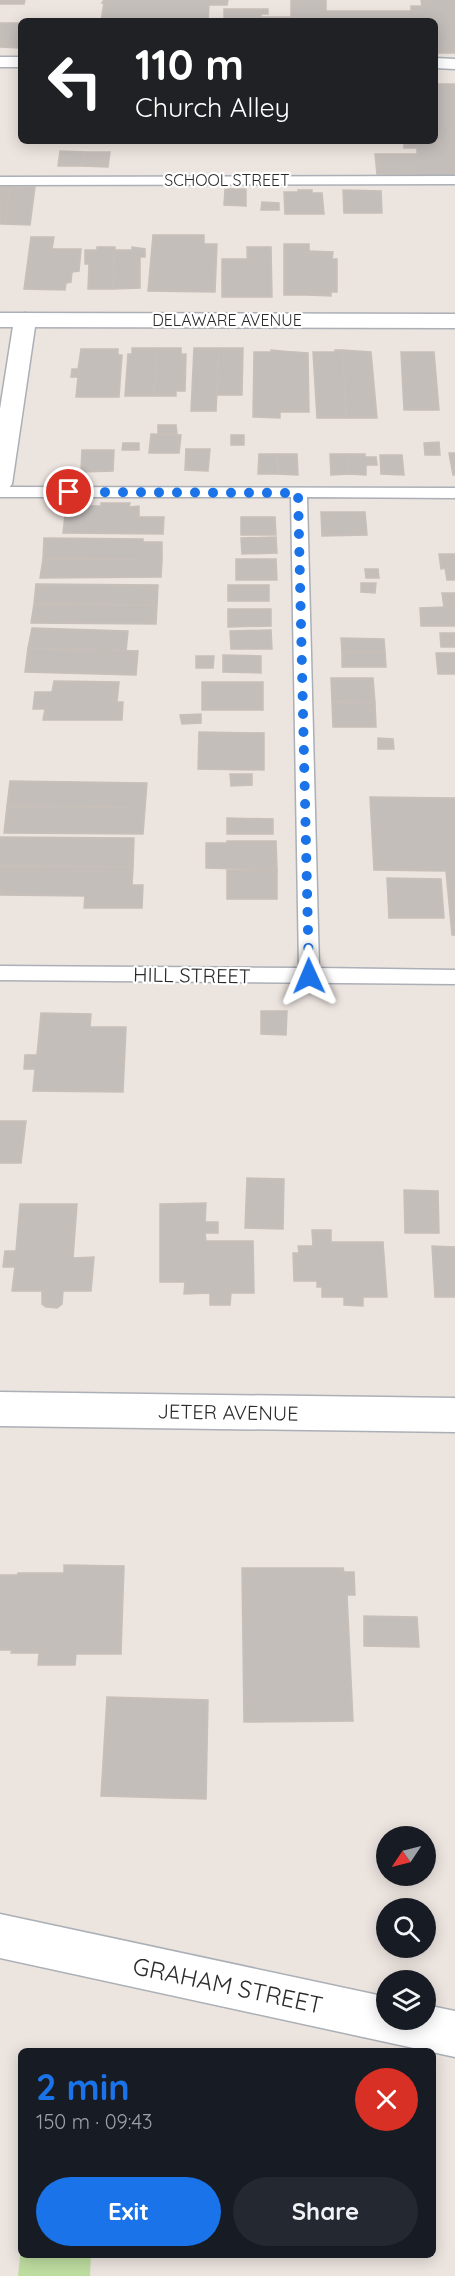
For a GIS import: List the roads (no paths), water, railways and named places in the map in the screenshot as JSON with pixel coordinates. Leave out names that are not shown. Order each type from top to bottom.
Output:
[{"type":"street","points":[[0,62],[18,62]]},
{"type":"street","points":[[438,63],[455,63]]},
{"type":"street","name":"DELAWARE AVENUE","points":[[0,320],[455,321]]},
{"type":"street","points":[[0,484],[25,320]]},
{"type":"street","name":"JETER AVENUE","points":[[0,1408],[455,1415]]},
{"type":"street","name":"GRAHAM STREET","points":[[0,1936],[455,2034]]},
{"type":"lane","name":"SCHOOL STREET","points":[[0,181],[454,183]]},
{"type":"lane","points":[[0,492],[455,493]]},
{"type":"lane","points":[[298,493],[309,976]]},
{"type":"lane","name":"HILL STREET","points":[[0,973],[455,977]]}]
